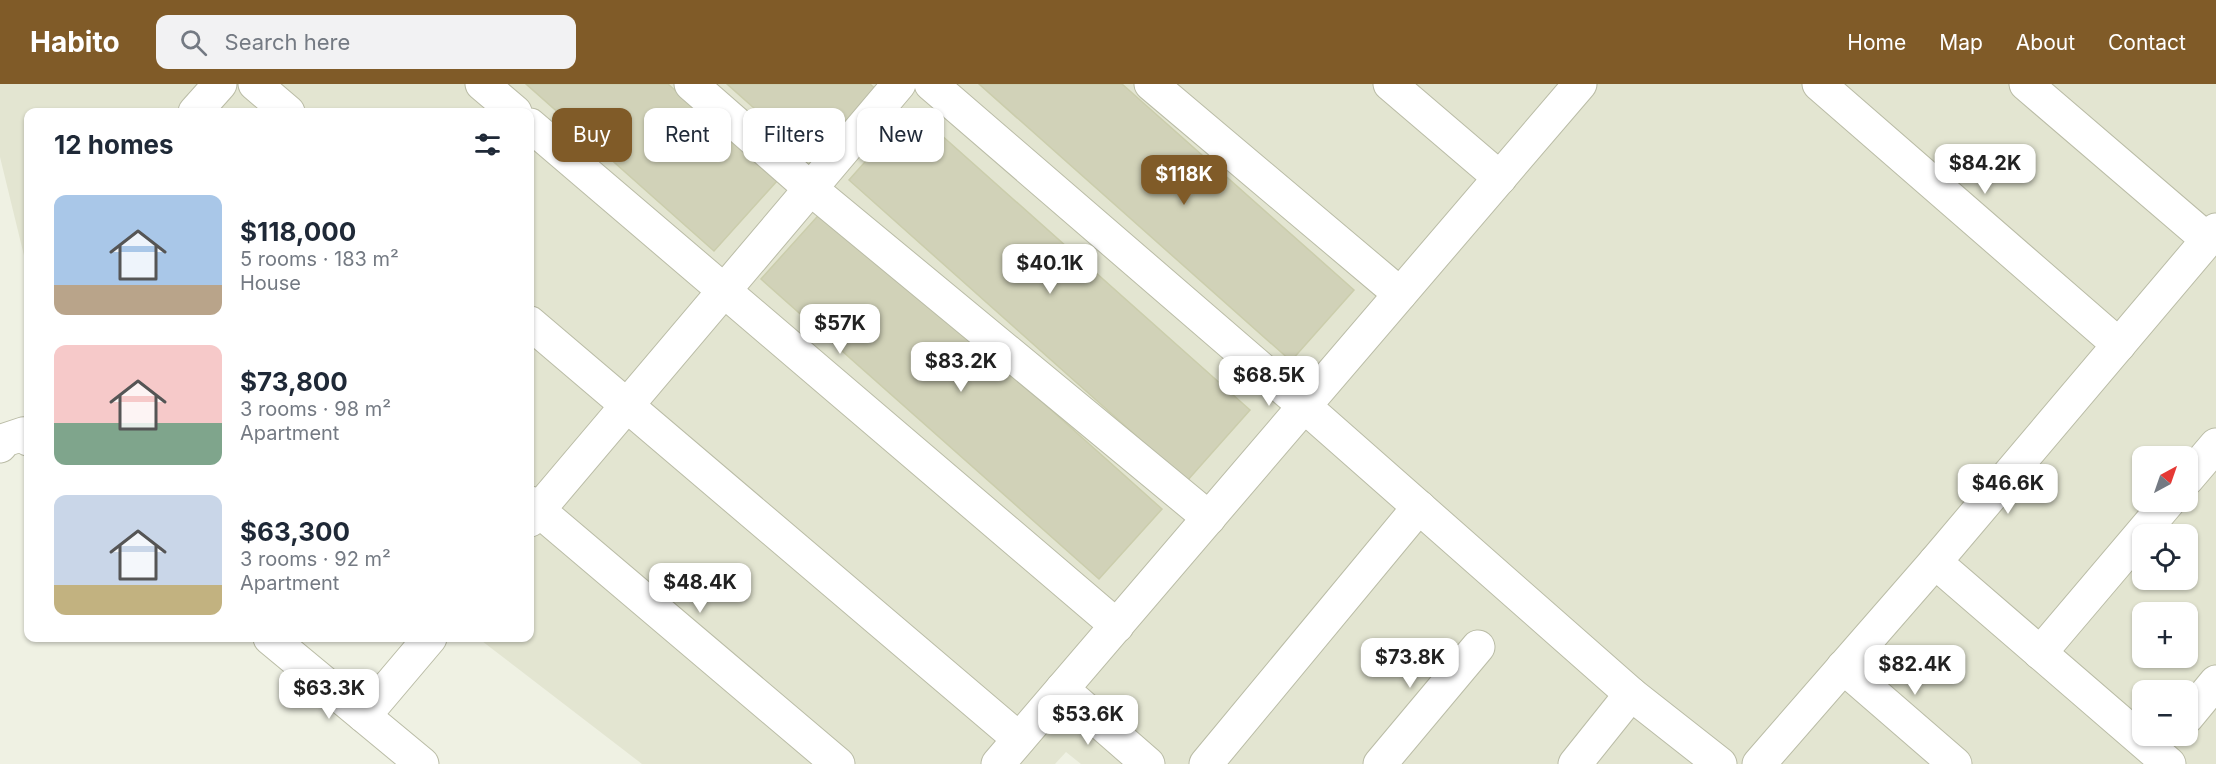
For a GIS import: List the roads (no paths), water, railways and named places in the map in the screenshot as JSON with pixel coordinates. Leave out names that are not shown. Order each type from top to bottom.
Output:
[{"type":"street","points":[[198,108],[219,84]]},
{"type":"street","points":[[255,84],[283,108]]},
{"type":"street","points":[[482,84],[510,108]]},
{"type":"street","points":[[691,84],[811,189],[1209,518]]},
{"type":"street","points":[[534,509],[626,407],[899,84]]},
{"type":"street","points":[[931,84],[1303,405],[1631,694],[1720,764]]},
{"type":"street","points":[[1151,84],[1400,294]]},
{"type":"street","points":[[1390,84],[1500,178]]},
{"type":"street","points":[[998,764],[1580,84]]},
{"type":"street","points":[[1819,84],[2119,345]]},
{"type":"street","points":[[1759,764],[1935,562],[2212,235],[2026,84]]},
{"type":"street","points":[[534,128],[1117,626]]},
{"type":"street","points":[[534,326],[1019,739]]},
{"type":"street","points":[[0,446],[5,440],[24,435]]},
{"type":"street","points":[[2198,466],[2216,445]]},
{"type":"street","points":[[1206,764],[1419,507]]},
{"type":"street","points":[[2040,653],[2160,512]]},
{"type":"street","points":[[534,513],[838,764]]},
{"type":"street","points":[[1935,562],[2040,653],[2166,751]]},
{"type":"street","points":[[275,642],[422,764]]},
{"type":"street","points":[[364,716],[427,642]]},
{"type":"street","points":[[1380,764],[1478,647]]},
{"type":"street","points":[[1843,667],[1954,764]]},
{"type":"street","points":[[2198,704],[2216,682]]},
{"type":"street","points":[[1062,689],[1148,764]]},
{"type":"street","points":[[1575,764],[1631,694]]}]
